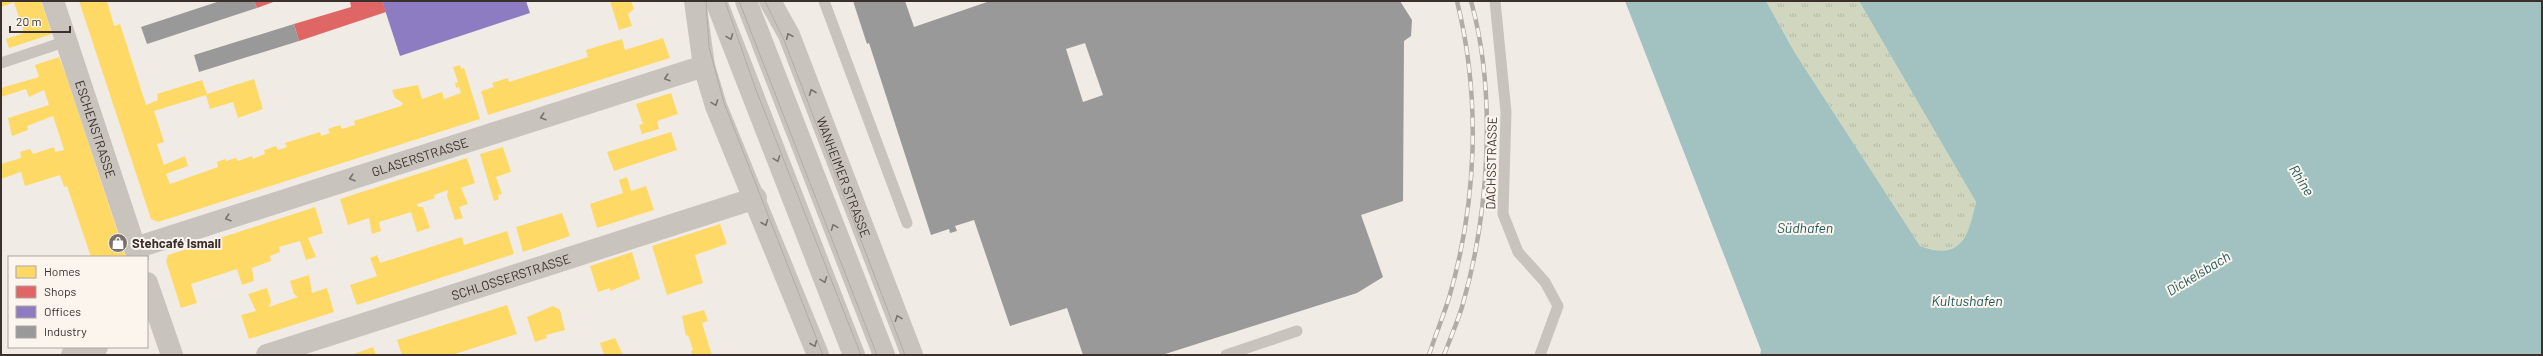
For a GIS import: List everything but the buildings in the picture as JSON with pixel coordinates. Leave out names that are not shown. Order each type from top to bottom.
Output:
[{"type":"street","name":"ESCHENSTRASSE","points":[[54,1],[137,252]]},
{"type":"street","points":[[695,1],[704,66],[716,106],[756,198],[818,355]]},
{"type":"street","points":[[716,1],[854,355]]},
{"type":"street","name":"WANHEIMER STRASSE","points":[[746,1],[884,355]]},
{"type":"street","name":"WANHEIMER STRASSE","points":[[770,1],[789,35],[912,355]]},
{"type":"street","name":"GLASERSTRASSE","points":[[137,252],[704,66]]},
{"type":"street","name":"SCHLOSSERSTRASSE","points":[[267,355],[756,198]]},
{"type":"street","points":[[148,289],[154,329],[172,355]]},
{"type":"street","points":[[72,355],[94,348]]},
{"type":"lane","points":[[824,1],[907,223]]},
{"type":"lane","name":"DACHSSTRASSE","points":[[1495,1],[1506,112],[1503,214],[1518,252],[1546,282],[1558,306],[1540,355]]},
{"type":"lane","points":[[1,63],[67,41]]},
{"type":"lane","points":[[1226,355],[1297,331]]},
{"type":"green space","points":[[1766,1],[1859,1],[1976,202],[1970,226],[1966,235],[1961,243],[1955,248],[1934,250],[1920,246],[1795,53]]},
{"type":"water","points":[[1625,1],[1766,1],[1795,53],[1920,246],[1934,250],[1945,250],[1954,248],[1961,243],[1970,226],[1976,202],[1859,1],[2542,1],[2542,355],[1760,355],[1761,350]]},
{"type":"tram line","points":[[706,1],[709,47],[724,103],[823,355]]},
{"type":"tram line","points":[[725,1],[756,90],[861,355]]},
{"type":"tram line","points":[[739,1],[877,355]]},
{"type":"tram line","points":[[765,1],[784,40],[905,355]]},
{"type":"railway","points":[[1429,355],[1449,298],[1458,262],[1470,187],[1472,150],[1470,75],[1465,38],[1457,1]]},
{"type":"railway","points":[[1444,355],[1462,307],[1471,271],[1484,194],[1487,114],[1479,37],[1471,1]]},
{"type":"place","name":"Stehcafé Ismail","points":[[118,243]]},
{"type":"water label","name":"Rhine","points":[[2302,180]]},
{"type":"water label","name":"Südhafen","points":[[1805,227]]},
{"type":"water label","name":"Dickelsbach","points":[[2198,273]]},
{"type":"water label","name":"Kultushafen","points":[[1967,300]]}]
